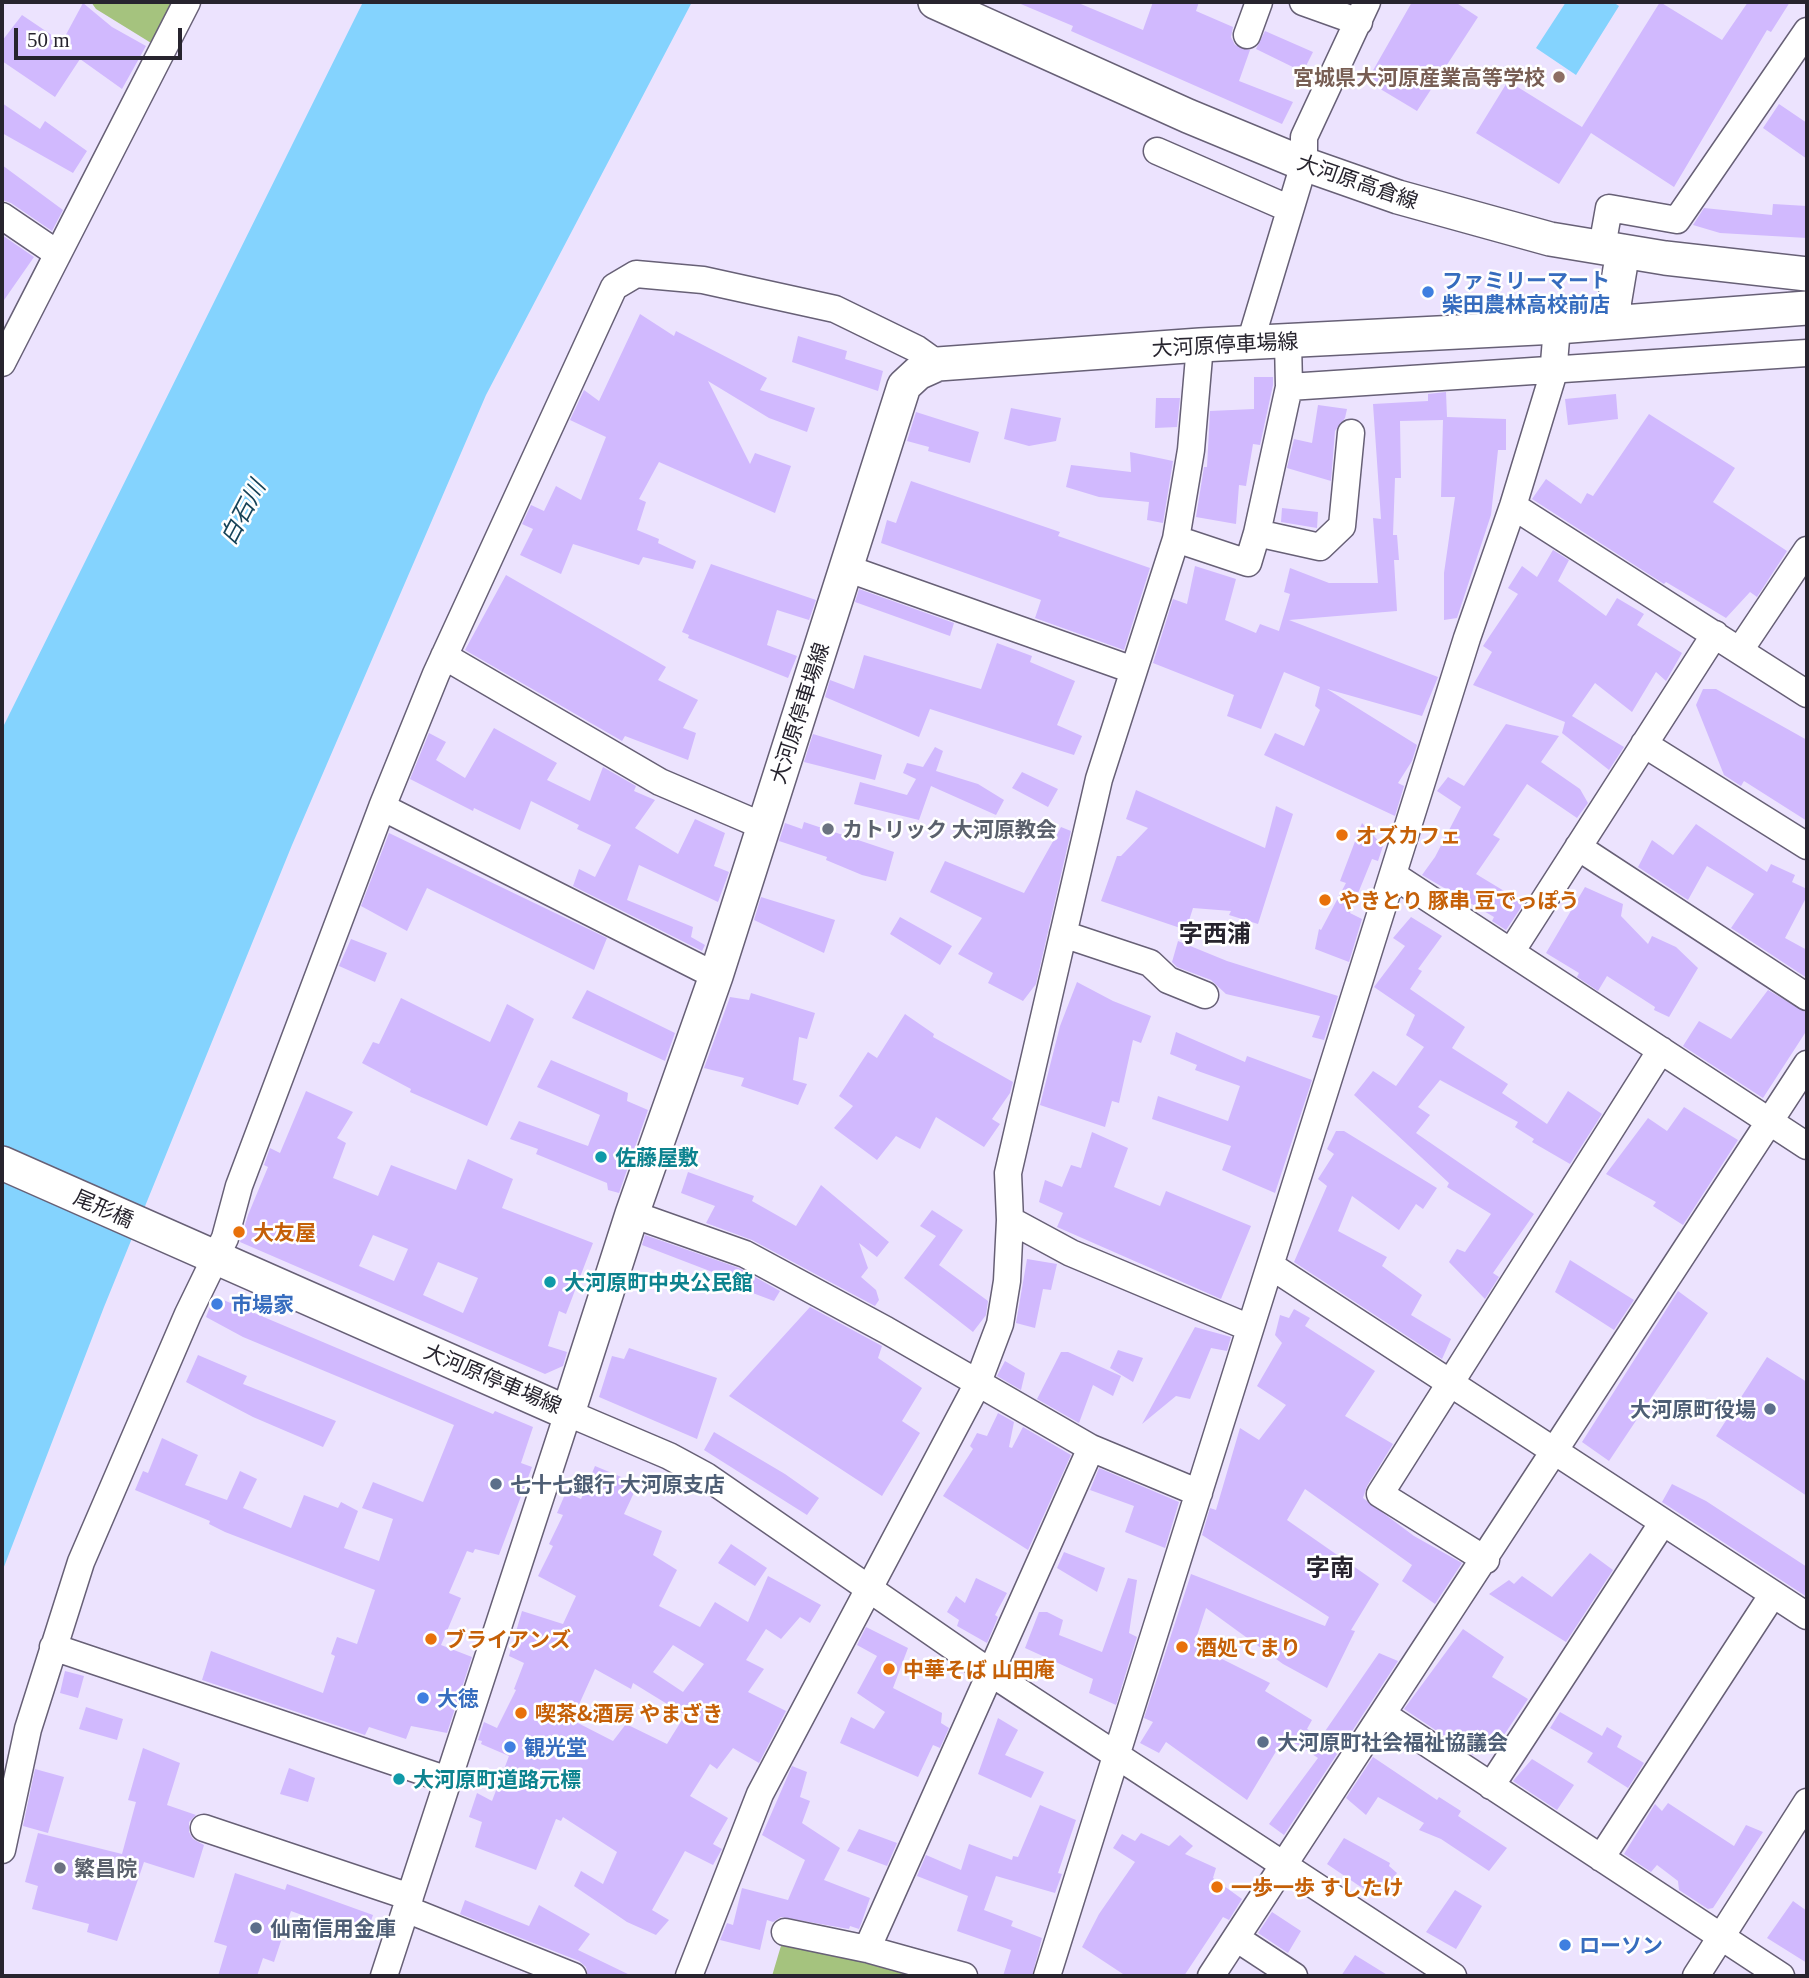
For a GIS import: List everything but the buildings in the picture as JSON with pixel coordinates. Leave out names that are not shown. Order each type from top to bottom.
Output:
[{"type":"main road","name":"大河原高倉線","points":[[935,2],[1188,117],[1304,164],[1398,197],[1550,239],[1807,274]]},
{"type":"main road","points":[[1611,323],[1613,249]]},
{"type":"main road","name":"大河原停車場線","points":[[212,1255],[568,1413],[632,1214],[716,976],[904,386],[918,373],[938,364],[1200,345],[1557,327],[1807,308]]},
{"type":"main road","name":"尾形橋","points":[[2,1163],[212,1255]]},
{"type":"street","points":[[2,363],[187,2]]},
{"type":"street","points":[[1247,36],[1259,2]]},
{"type":"street","points":[[1250,343],[1304,164],[1304,137],[1363,12],[1303,2]]},
{"type":"street","points":[[1613,249],[1609,208],[1677,220],[1807,31]]},
{"type":"street","points":[[1157,150],[1290,209]]},
{"type":"street","points":[[2,216],[58,254]]},
{"type":"street","points":[[2,1850],[28,1729],[81,1562],[212,1255],[382,807],[444,656],[614,287],[636,274],[703,280],[835,309],[917,349],[938,364]]},
{"type":"street","points":[[1047,1976],[1118,1757],[1467,638],[1513,506],[1554,370],[1557,327]]},
{"type":"street","points":[[1177,539],[1248,564],[1289,387],[1288,341]]},
{"type":"street","points":[[689,1976],[760,1794],[977,1385],[1000,1324],[1007,1281],[1010,1220],[1008,1173],[1099,779],[1177,539],[1191,450],[1200,345]]},
{"type":"street","points":[[1289,387],[1807,353]]},
{"type":"street","points":[[1257,533],[1320,547],[1342,526],[1352,433]]},
{"type":"street","points":[[1513,506],[1807,694]]},
{"type":"street","points":[[1740,650],[1807,550]]},
{"type":"street","points":[[846,568],[1133,670]]},
{"type":"street","points":[[1511,952],[1715,634]]},
{"type":"street","points":[[444,656],[660,782],[763,826]]},
{"type":"street","points":[[1644,744],[1807,846]]},
{"type":"street","points":[[382,807],[716,976]]},
{"type":"street","points":[[1578,847],[1807,997]]},
{"type":"street","points":[[1393,875],[1807,1146]]},
{"type":"street","points":[[1063,934],[1150,963],[1168,980],[1205,995]]},
{"type":"street","points":[[1486,1559],[1380,1494],[1661,1050]]},
{"type":"street","points":[[1211,1976],[1556,1453],[1807,1065]]},
{"type":"street","points":[[632,1214],[745,1254],[886,1330],[977,1385],[1091,1448],[1199,1493]]},
{"type":"street","points":[[1010,1220],[1071,1254],[1250,1328]]},
{"type":"street","points":[[1271,1266],[1807,1616]]},
{"type":"street","points":[[384,1976],[568,1413],[669,1456],[706,1476],[991,1673],[1453,1976]]},
{"type":"street","points":[[867,1949],[1091,1448]]},
{"type":"street","points":[[1491,1786],[1663,1522]]},
{"type":"street","points":[[1601,1858],[1773,1594]]},
{"type":"street","points":[[53,1647],[448,1780]]},
{"type":"street","points":[[1384,1715],[1782,1976]]},
{"type":"street","points":[[1696,1976],[1806,1806]]},
{"type":"street","points":[[204,1828],[408,1903],[572,1976]]},
{"type":"street","points":[[785,1931],[867,1949],[964,1976]]},
{"type":"street","points":[[1236,1938],[1294,1976]]},
{"type":"green space","points":[[91,2],[179,2],[156,46],[96,9]]},
{"type":"green space","points":[[783,1939],[911,1976],[772,1976]]},
{"type":"water","name":"白石川","points":[[363,2],[692,2],[486,395],[292,845],[104,1307],[2,1572],[2,729]]},
{"type":"water","points":[[1566,2],[1613,2],[1619,6],[1576,75],[1536,48]]},
{"type":"place","name":"宮城県大河原産業高等学校","points":[[1559,77]]},
{"type":"place","name":"ファミリーマート 柴田農林高校前店","points":[[1428,292]]},
{"type":"place","name":"カトリック 大河原教会","points":[[828,829]]},
{"type":"place","name":"オズカフェ","points":[[1342,835]]},
{"type":"place","name":"やきとり 豚串 豆でっぽう","points":[[1325,900]]},
{"type":"place","name":"佐藤屋敷","points":[[601,1157]]},
{"type":"place","name":"大友屋","points":[[239,1232]]},
{"type":"place","name":"大河原町中央公民館","points":[[550,1282]]},
{"type":"place","name":"市場家","points":[[217,1304]]},
{"type":"place","name":"大河原町役場","points":[[1770,1409]]},
{"type":"place","name":"七十七銀行 大河原支店","points":[[496,1484]]},
{"type":"place","name":"ブライアンズ","points":[[431,1639]]},
{"type":"place","name":"酒処てまり","points":[[1182,1647]]},
{"type":"place","name":"中華そば 山田庵","points":[[889,1669]]},
{"type":"place","name":"大徳","points":[[423,1698]]},
{"type":"place","name":"喫茶&酒房 やまざき","points":[[521,1713]]},
{"type":"place","name":"大河原町社会福祉協議会","points":[[1263,1742]]},
{"type":"place","name":"観光堂","points":[[510,1747]]},
{"type":"place","name":"大河原町道路元標","points":[[399,1779]]},
{"type":"place","name":"繁昌院","points":[[60,1868]]},
{"type":"place","name":"一歩一歩 すしたけ","points":[[1217,1887]]},
{"type":"place","name":"仙南信用金庫","points":[[256,1928]]},
{"type":"place","name":"ローソン","points":[[1565,1945]]},
{"type":"district","name":"字西浦","points":[[1215,933]]},
{"type":"district","name":"字南","points":[[1330,1567]]}]
